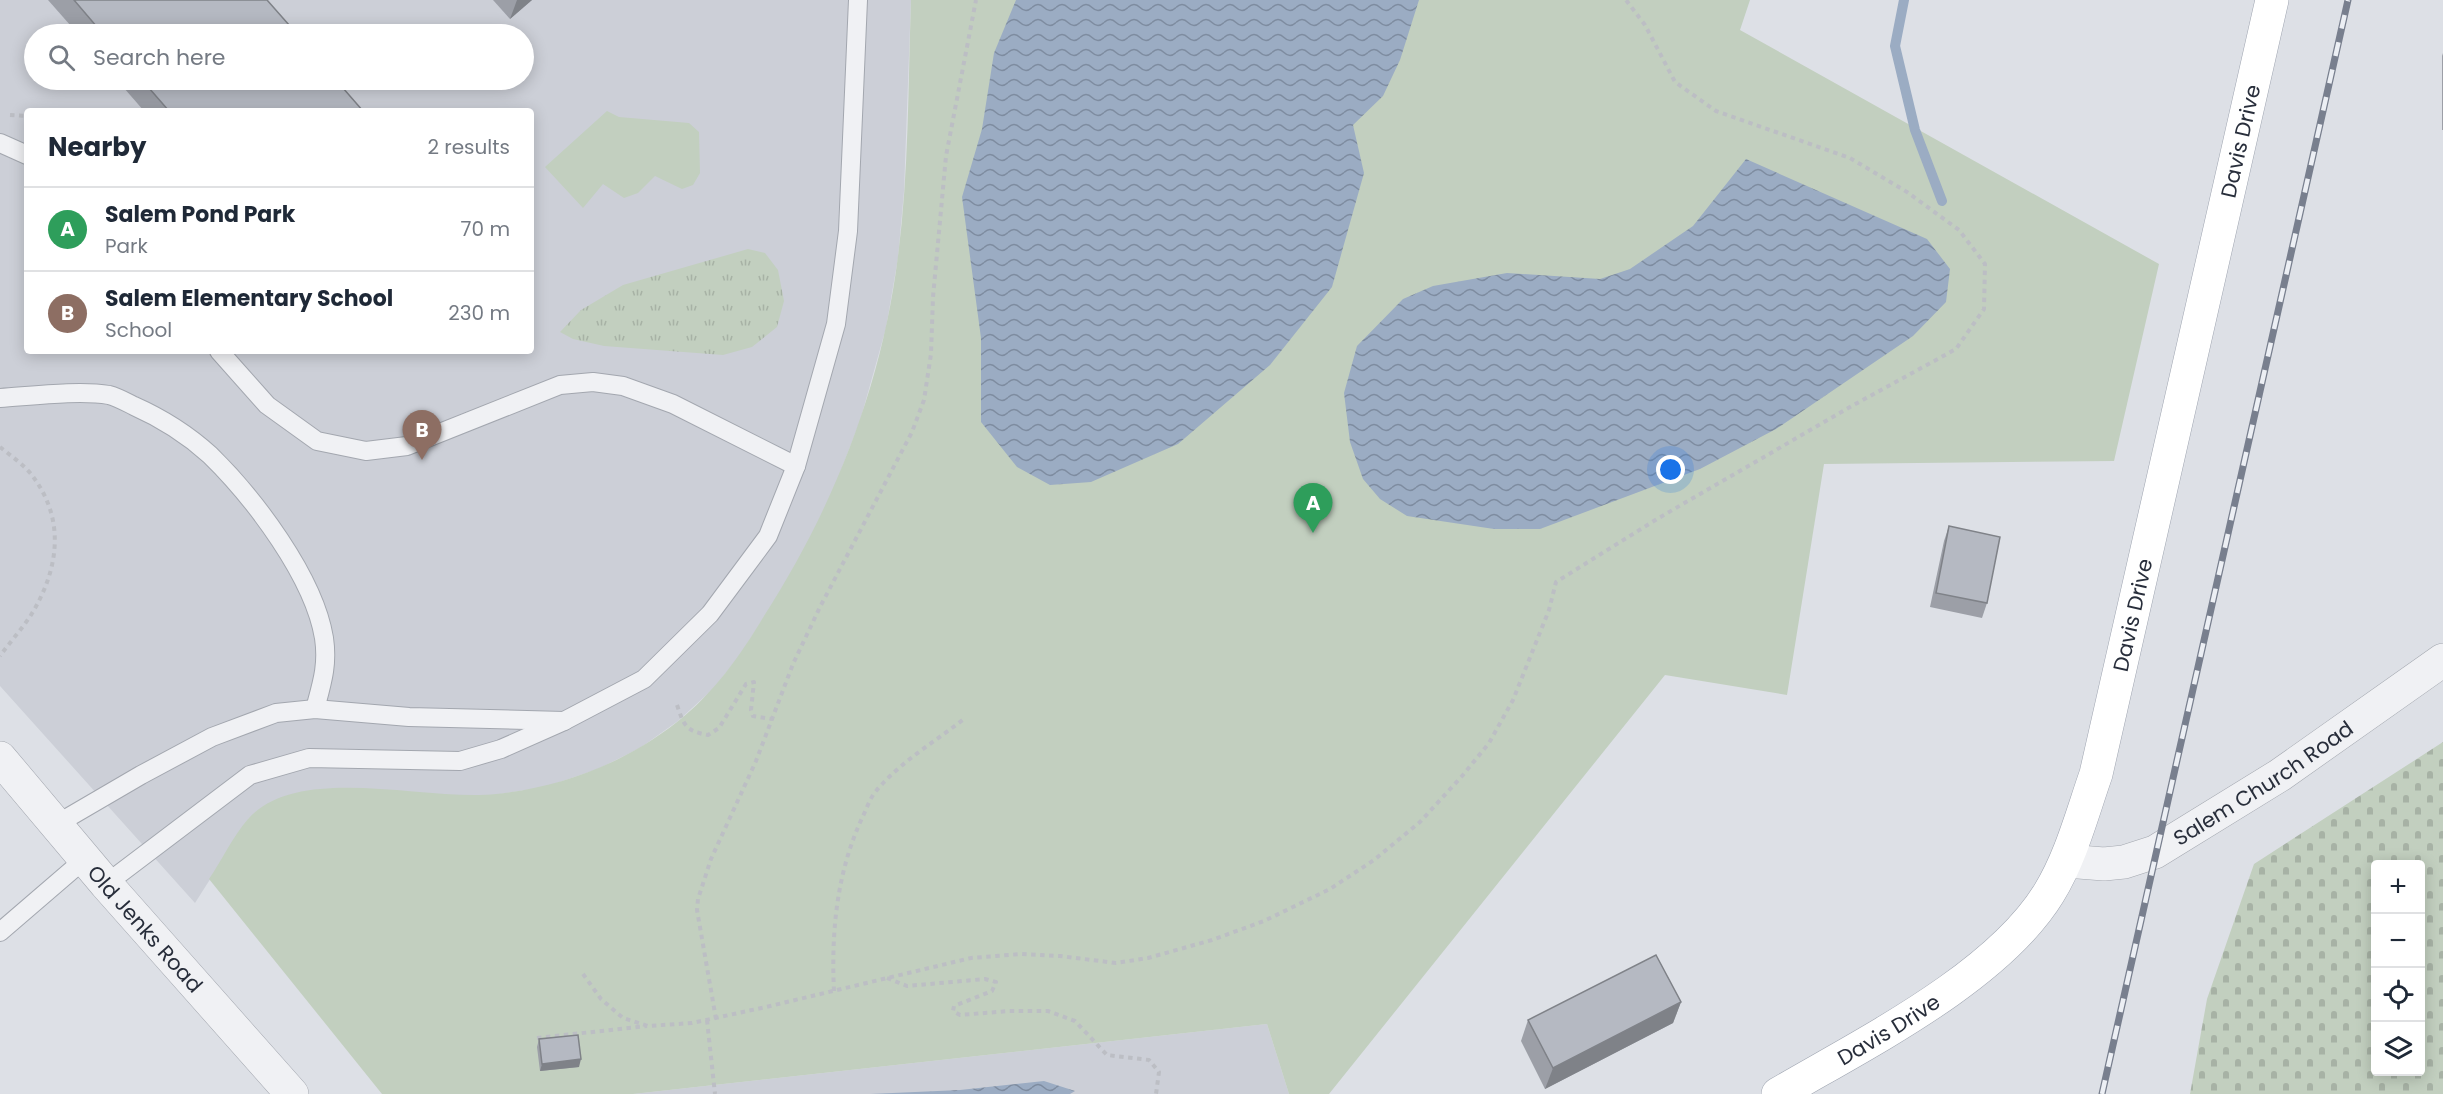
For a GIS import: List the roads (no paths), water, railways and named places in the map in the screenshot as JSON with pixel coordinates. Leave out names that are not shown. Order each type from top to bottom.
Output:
[{"type":"main road","name":"Davis Drive","points":[[1778,1094],[1949,990],[1996,953],[2048,895],[2066,861],[2096,774],[2272,0]]},
{"type":"street","name":"Salem Church Road","points":[[2066,861],[2104,864],[2124,862],[2155,852],[2280,775],[2443,660]]},
{"type":"street","name":"Old Jenks Road","points":[[0,759],[106,884],[292,1094]]},
{"type":"lane","points":[[106,884],[250,775],[309,758],[460,761],[501,749],[564,721],[644,680],[710,614],[768,536],[796,465],[836,324],[848,231],[858,0]]},
{"type":"lane","points":[[0,143],[24,154]]},
{"type":"lane","points":[[222,354],[267,405],[317,441],[366,451],[407,446],[560,386],[593,382],[623,386],[673,404],[796,465]]},
{"type":"lane","points":[[0,398],[59,394],[110,395],[160,417],[209,455],[252,502],[286,551],[314,600],[324,637],[327,667],[315,709]]},
{"type":"lane","points":[[57,824],[212,737],[276,713],[315,709],[409,717],[564,721]]},
{"type":"lane","points":[[0,932],[86,858]]},
{"type":"water","points":[[1016,0],[1419,0],[1400,60],[1383,96],[1353,125],[1364,173],[1332,287],[1270,365],[1178,444],[1091,482],[1050,485],[1017,467],[981,422],[981,338],[962,197],[982,129],[994,53]]},
{"type":"water","points":[[1746,159],[1927,239],[1950,269],[1946,302],[1913,336],[1776,429],[1700,469],[1540,529],[1494,529],[1407,516],[1380,499],[1363,479],[1350,442],[1344,393],[1357,346],[1403,299],[1433,286],[1507,273],[1600,279],[1630,269],[1693,226]]},
{"type":"water","points":[[1044,1081],[1075,1091],[1070,1094],[870,1094],[960,1090]]},
{"type":"waterway","points":[[1904,0],[1895,46],[1915,130],[1942,201]]},
{"type":"railway","points":[[2102,1094],[2348,0]]},
{"type":"place","name":"Salem Elementary School","points":[[422,460]]},
{"type":"place","name":"Salem Pond Park","points":[[1313,533]]}]
